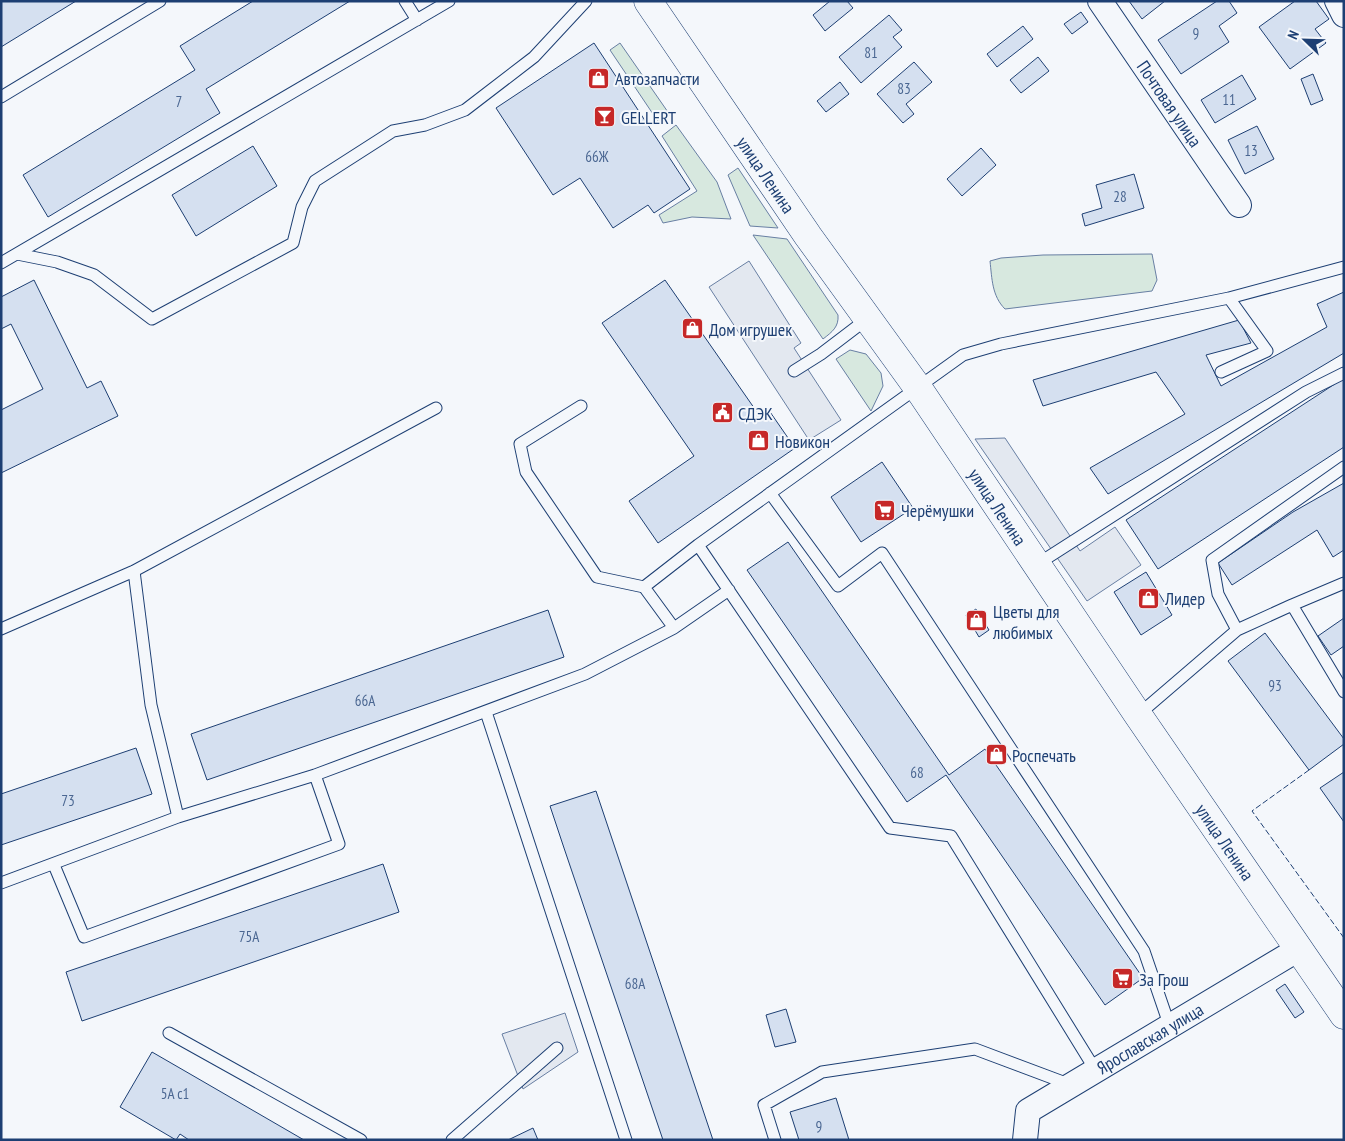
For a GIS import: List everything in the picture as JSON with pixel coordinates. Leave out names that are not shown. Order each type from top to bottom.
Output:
[{"type":"street","name":"улица Ленина","points":[[648,1],[808,236],[918,388],[1297,950],[1341,1005]]},
{"type":"street","name":"Почтовая улица","points":[[1100,1],[1239,205]]},
{"type":"street","points":[[1337,1],[1344,15]]},
{"type":"street","name":"Ярославская улица","points":[[1025,1140],[1028,1111],[1297,950]]},
{"type":"lane","points":[[1,97],[160,1]]},
{"type":"lane","points":[[405,1],[417,20]]},
{"type":"lane","points":[[1,263],[449,1]]},
{"type":"lane","points":[[17,254],[57,262],[94,274],[152,319],[293,243],[302,207],[315,181],[394,131],[424,126],[465,110],[534,57],[586,1]]},
{"type":"lane","points":[[644,587],[698,545],[962,355],[1001,344],[1229,298],[1344,267]]},
{"type":"lane","points":[[1221,372],[1267,351],[1229,298]]},
{"type":"lane","points":[[794,371],[821,354],[867,319]]},
{"type":"lane","points":[[1036,565],[1306,392],[1344,373]]},
{"type":"lane","points":[[581,406],[520,444],[526,472],[598,578],[644,587],[674,628]]},
{"type":"lane","points":[[1,629],[134,571],[436,408]]},
{"type":"lane","points":[[1237,630],[1218,594],[1212,560],[1344,467]]},
{"type":"lane","points":[[770,493],[838,586],[882,554],[1144,951],[1170,1026]]},
{"type":"lane","points":[[698,545],[890,828],[952,836],[1096,1071]]},
{"type":"lane","points":[[134,571],[151,705],[178,816]]},
{"type":"lane","points":[[1138,715],[1237,630],[1344,583]]},
{"type":"lane","points":[[1,883],[54,865],[178,816],[315,775],[585,674],[674,628],[729,590]]},
{"type":"lane","points":[[1292,605],[1344,692]]},
{"type":"lane","points":[[486,712],[626,1140]]},
{"type":"lane","points":[[54,865],[84,938],[340,844],[315,775]]},
{"type":"lane","points":[[169,1033],[361,1140]]},
{"type":"lane","points":[[452,1140],[557,1048]]},
{"type":"lane","points":[[774,1140],[764,1105],[822,1072],[975,1049],[1072,1086]]},
{"type":"shaded area","points":[[620,43],[670,115],[659,123],[610,50]]},
{"type":"shaded area","points":[[676,125],[717,182],[731,219],[692,217],[663,223],[659,215],[697,191],[662,136]]},
{"type":"shaded area","points":[[738,168],[778,228],[750,226],[728,175]]},
{"type":"shaded area","points":[[753,235],[787,239],[838,315],[836,326],[823,339]]},
{"type":"shaded area","points":[[1152,254],[1157,280],[1152,291],[1005,309],[997,299],[992,281],[990,261],[1001,258],[1043,255]]},
{"type":"shaded area","points":[[749,261],[801,343],[794,348],[841,420],[809,440],[709,287]]},
{"type":"shaded area","points":[[850,350],[866,354],[881,373],[883,386],[871,411],[836,359]]},
{"type":"shaded area","points":[[1005,438],[1080,551],[1115,527],[1141,565],[1087,601],[975,439]]},
{"type":"shaded area","points":[[565,1013],[578,1052],[523,1089],[502,1034]]},
{"type":"building","points":[[1,1],[76,1],[1,47]]},
{"type":"building","points":[[253,1],[350,1],[206,89],[220,113],[48,217],[23,175],[195,70],[180,46]]},
{"type":"building","points":[[830,1],[847,1],[853,8],[825,31],[813,15]]},
{"type":"building","points":[[1129,1],[1165,1],[1142,19]]},
{"type":"building","points":[[1217,1],[1229,1],[1237,13],[1219,26],[1229,42],[1181,74],[1158,40]]},
{"type":"building","points":[[1295,1],[1316,1],[1329,19],[1315,29],[1326,43],[1290,69],[1259,27]]},
{"type":"building","points":[[1081,12],[1088,22],[1072,34],[1064,24]]},
{"type":"building","points":[[889,15],[902,30],[893,37],[902,47],[861,83],[839,57]]},
{"type":"building","points":[[1023,26],[1033,39],[997,67],[987,54]]},
{"type":"building","points":[[594,43],[690,189],[654,213],[648,205],[613,228],[580,178],[553,195],[496,108]]},
{"type":"building","points":[[1038,57],[1049,71],[1021,93],[1010,80]]},
{"type":"building","points":[[914,62],[932,82],[906,104],[914,114],[903,123],[877,94]]},
{"type":"building","points":[[1313,74],[1323,100],[1311,105],[1301,79]]},
{"type":"building","points":[[1242,75],[1256,99],[1215,123],[1201,100]]},
{"type":"building","points":[[840,82],[849,94],[826,112],[817,101]]},
{"type":"building","points":[[1257,126],[1274,159],[1245,174],[1228,140]]},
{"type":"building","points":[[253,146],[277,186],[196,236],[172,195]]},
{"type":"building","points":[[981,148],[996,165],[962,196],[947,179]]},
{"type":"building","points":[[1134,174],[1144,208],[1085,226],[1082,214],[1102,208],[1096,185]]},
{"type":"building","points":[[34,280],[87,388],[101,381],[118,416],[1,473],[1,410],[43,389],[11,324],[1,329],[1,297]]},
{"type":"building","points":[[665,280],[759,415],[768,409],[795,448],[658,543],[629,501],[694,456],[602,323]]},
{"type":"building","points":[[1344,292],[1344,353],[1108,494],[1090,468],[1185,414],[1156,372],[1043,406],[1033,380],[1239,320],[1251,343],[1206,355],[1221,386],[1327,327],[1317,304]]},
{"type":"building","points":[[1344,378],[1344,447],[1158,569],[1126,520]]},
{"type":"building","points":[[882,462],[913,508],[861,542],[831,497]]},
{"type":"building","points":[[1344,483],[1344,550],[1333,557],[1317,530],[1232,585],[1218,563],[1293,512]]},
{"type":"building","points":[[788,542],[949,775],[985,749],[1143,978],[1105,1005],[946,775],[907,802],[747,570]]},
{"type":"building","points":[[1146,572],[1172,615],[1141,635],[1114,592]]},
{"type":"building","points":[[976,609],[989,630],[979,637],[966,615]]},
{"type":"building","points":[[548,610],[564,657],[207,780],[191,734]]},
{"type":"building","points":[[1344,618],[1344,646],[1331,655],[1318,636]]},
{"type":"building","points":[[1265,633],[1344,739],[1344,744],[1309,770],[1228,661]]},
{"type":"building","points":[[136,748],[152,794],[1,845],[1,794]]},
{"type":"building","points":[[1344,772],[1344,822],[1320,788]]},
{"type":"building","points":[[596,791],[713,1140],[663,1140],[564,848],[550,806]]},
{"type":"building","points":[[383,864],[399,912],[82,1021],[66,972]]},
{"type":"building","points":[[1285,984],[1304,1012],[1295,1018],[1276,990]]},
{"type":"building","points":[[786,1009],[796,1042],[775,1047],[766,1015]]},
{"type":"building","points":[[152,1052],[304,1140],[189,1140],[180,1134],[176,1140],[120,1107]]},
{"type":"building","points":[[836,1098],[849,1140],[799,1140],[790,1112]]},
{"type":"building","points":[[533,1128],[538,1140],[508,1140]]},
{"type":"fence","points":[[1309,770],[1252,811],[1344,938]]},
{"type":"place","name":"Автозапчасти","points":[[599,78]]},
{"type":"place","name":"GELLERT","points":[[605,117]]},
{"type":"place","name":"Дом игрушек","points":[[693,329]]},
{"type":"place","name":"СДЭК","points":[[722,413]]},
{"type":"place","name":"Новикон","points":[[759,441]]},
{"type":"place","name":"Черёмушки","points":[[885,510]]},
{"type":"place","name":"Лидер","points":[[1149,598]]},
{"type":"place","name":"Цветы для любимых","points":[[977,621]]},
{"type":"place","name":"Роспечать","points":[[996,755]]},
{"type":"place","name":"За Грош","points":[[1123,979]]}]
